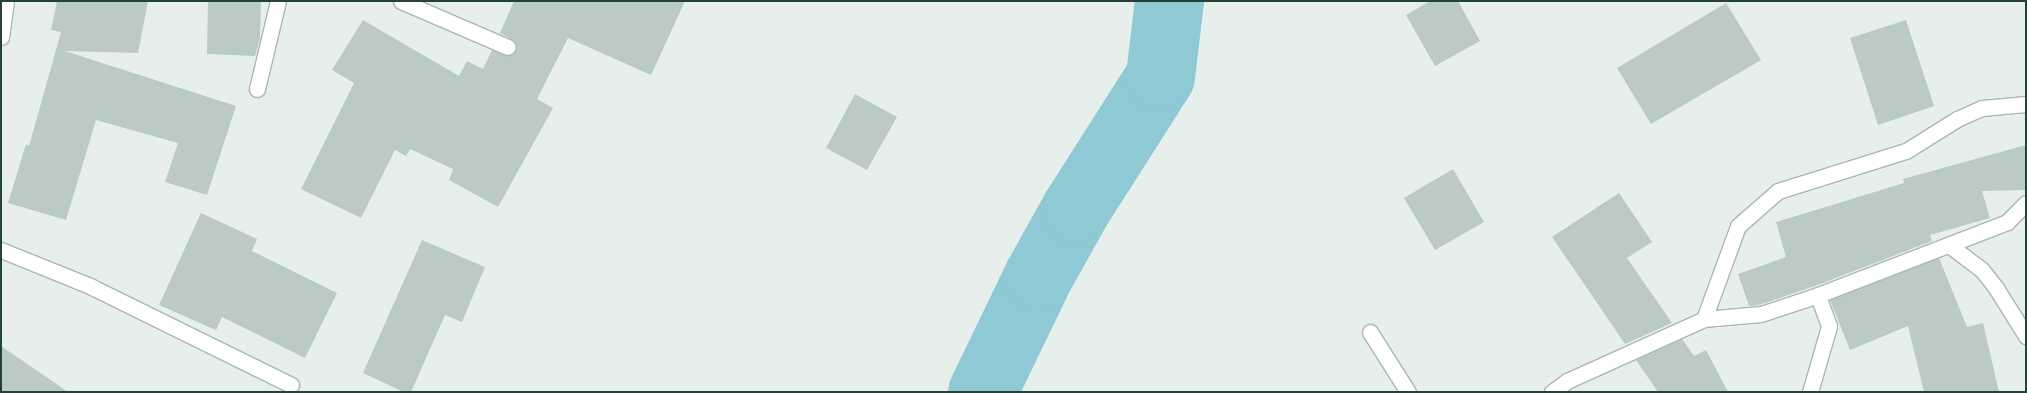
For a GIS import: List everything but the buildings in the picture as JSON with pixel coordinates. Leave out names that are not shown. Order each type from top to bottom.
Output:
[{"type":"street","points":[[1,37],[6,1]]},
{"type":"street","points":[[256,89],[278,1]]},
{"type":"street","points":[[402,1],[508,47]]},
{"type":"street","points":[[1704,319],[1738,226],[1778,191],[1906,151],[1957,119],[1982,108],[2026,104]]},
{"type":"street","points":[[1552,392],[1567,381],[1704,319],[1760,314],[1818,295],[2006,222],[2026,203]]},
{"type":"street","points":[[1949,244],[1982,270],[1996,288],[2026,336]]},
{"type":"street","points":[[1,250],[90,286],[291,384]]},
{"type":"street","points":[[1810,392],[1830,326],[1818,295]]},
{"type":"street","points":[[1370,332],[1408,392]]},
{"type":"waterway","points":[[982,392],[1038,276],[1076,208],[1160,76],[1169,1]]}]
